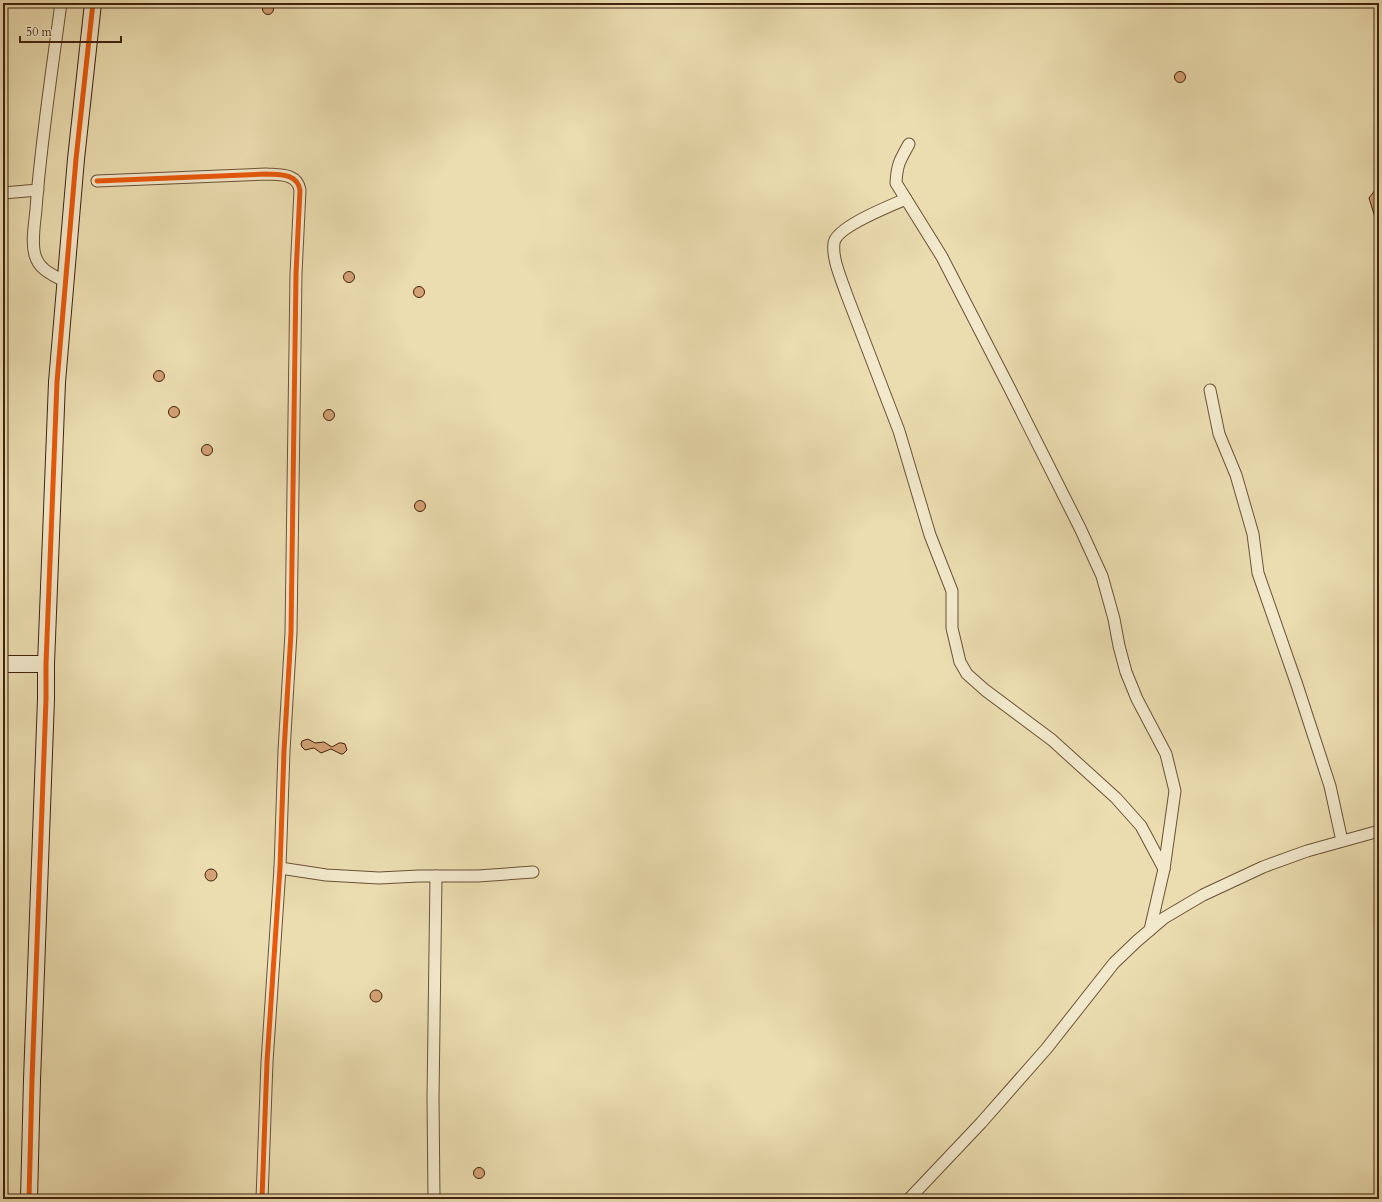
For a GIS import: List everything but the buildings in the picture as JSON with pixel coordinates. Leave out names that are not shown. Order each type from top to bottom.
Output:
[{"type":"street","points":[[62,3],[49,87],[38,190],[34,246],[35,255],[41,268],[66,282]]},
{"type":"street","points":[[29,1199],[46,664],[57,382],[76,159],[93,3]]},
{"type":"street","points":[[909,144],[897,169],[896,183],[946,264],[1010,389],[1102,576],[1114,619],[1126,672],[1137,699],[1166,754],[1172,772],[1175,791],[1164,869],[1150,930]]},
{"type":"street","points":[[97,181],[266,174],[290,176],[297,180],[299,185],[300,199],[296,274],[291,633],[284,751],[280,868],[267,1062],[262,1199]]},
{"type":"street","points":[[3,193],[38,190]]},
{"type":"street","points":[[906,199],[866,217],[841,232],[834,243],[834,254],[841,280],[899,431],[930,535],[952,591],[952,628],[960,662],[967,674],[985,690],[1052,740],[1116,798],[1141,826],[1164,869]]},
{"type":"street","points":[[1210,390],[1219,434],[1236,475],[1253,534],[1258,573],[1330,786],[1342,841]]},
{"type":"street","points":[[3,664],[46,664]]},
{"type":"street","points":[[909,1199],[982,1124],[1047,1048],[1114,963],[1164,918],[1203,895],[1263,867],[1307,851],[1379,831]]},
{"type":"street","points":[[280,868],[326,875],[379,878],[533,872]]},
{"type":"street","points":[[434,1199],[433,1098],[436,876]]},
{"type":"cycle path","points":[[29,1199],[46,664],[57,382],[76,159],[93,3]]},
{"type":"cycle path","points":[[97,181],[266,174],[282,175],[292,178],[298,184],[300,190],[296,274],[291,633],[284,751],[280,868],[267,1062],[262,1199]]}]
